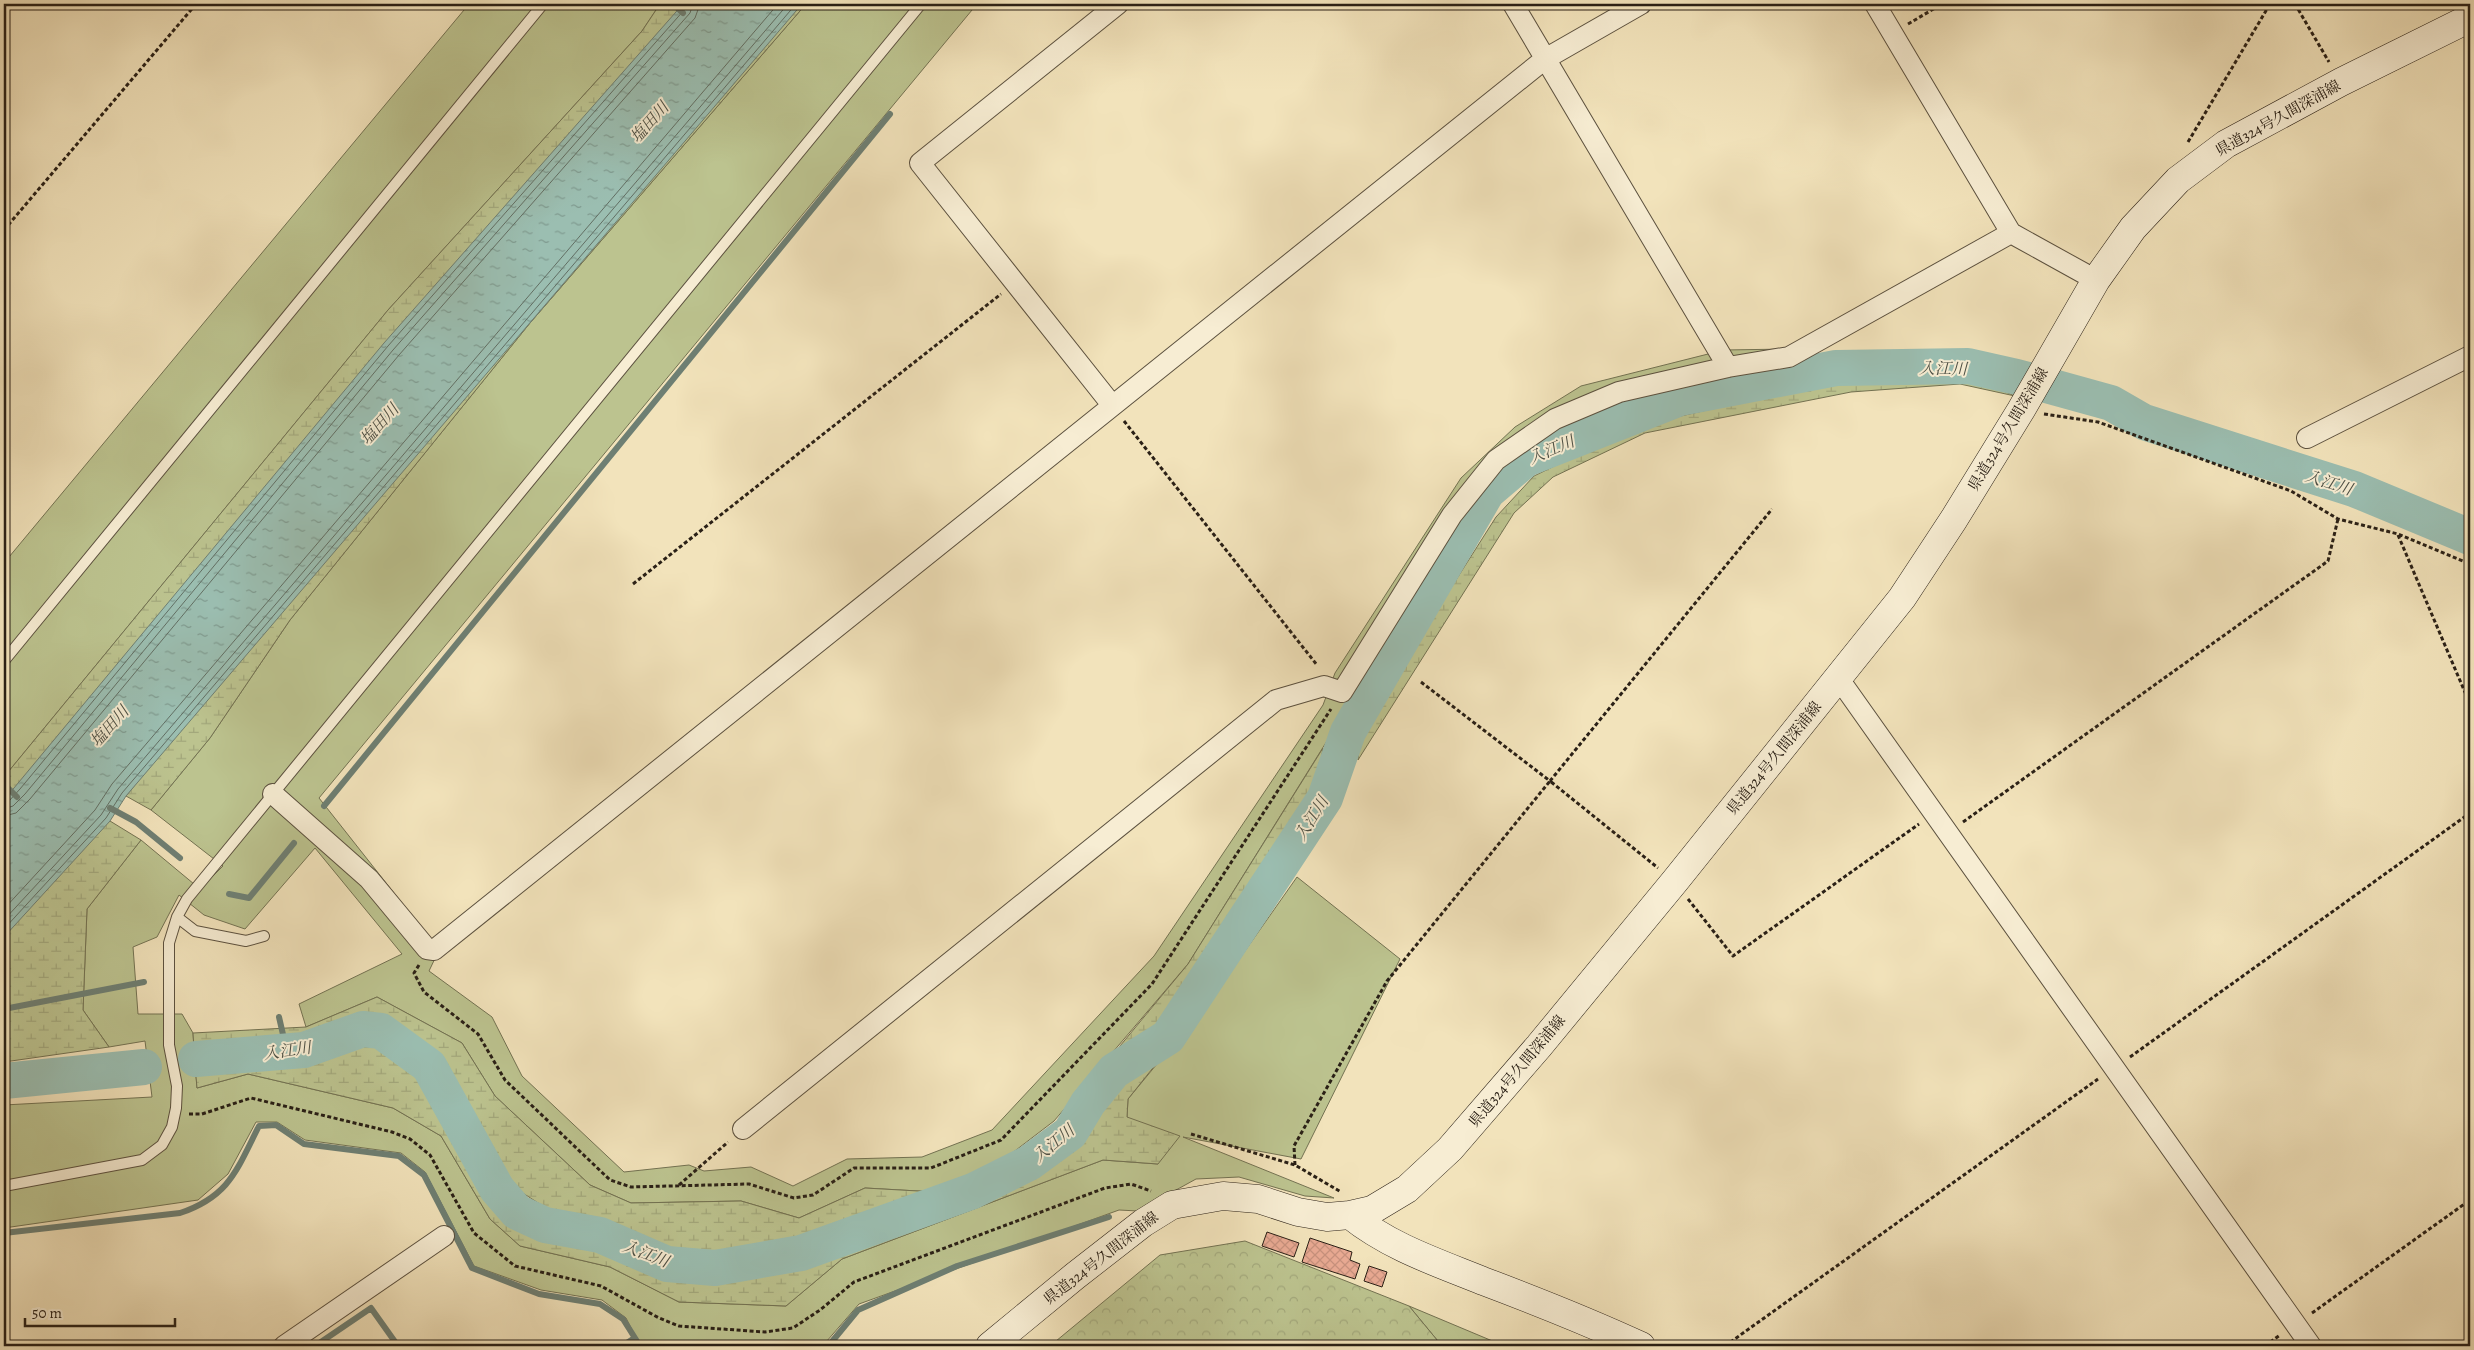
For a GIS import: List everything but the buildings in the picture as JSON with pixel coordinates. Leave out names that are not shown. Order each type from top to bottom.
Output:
[{"type":"main road","name":"県道324号久間深浦線","points":[[990,1346],[1143,1223],[1172,1205],[1223,1196],[1258,1199],[1298,1212],[1327,1217],[1361,1213],[1407,1189],[1450,1149],[1675,882],[1902,598],[1954,520],[2021,410],[2096,280],[2133,228],[2178,180],[2226,144],[2341,82],[2470,18]]},
{"type":"main road","points":[[1361,1213],[1370,1231],[1400,1248],[1587,1322],[1641,1346]]},
{"type":"street","points":[[1112,405],[920,162],[1118,4]]},
{"type":"street","points":[[1513,4],[1728,367]]},
{"type":"street","points":[[273,794],[369,880],[427,949],[434,950],[1545,59],[1640,4]]},
{"type":"street","points":[[1875,4],[2011,234],[2096,280]]},
{"type":"street","points":[[743,1129],[1276,700],[1324,686],[1342,692],[1452,515],[1496,460],[1555,419],[1619,392],[1728,367],[1789,357],[2011,234]]},
{"type":"street","points":[[2307,438],[2470,356]]},
{"type":"street","points":[[1839,678],[2311,1346]]},
{"type":"street","points":[[284,1346],[444,1236]]},
{"type":"lane","points":[[4,661],[543,4]]},
{"type":"lane","points":[[4,1186],[142,1160],[162,1145],[172,1127],[176,1108],[177,1086],[169,1045],[169,943],[177,916],[187,899],[921,4]]},
{"type":"lane","points":[[177,916],[194,930],[246,941],[264,936]]},
{"type":"path","points":[[4,230],[196,4]]},
{"type":"path","points":[[1892,33],[1942,4]]},
{"type":"path","points":[[2188,144],[2270,4]]},
{"type":"path","points":[[2295,4],[2341,82]]},
{"type":"path","points":[[634,584],[1015,283]]},
{"type":"path","points":[[1112,405],[1317,665]]},
{"type":"path","points":[[2021,410],[2098,422],[2291,491],[2338,519],[2398,534],[2470,564]]},
{"type":"path","points":[[1295,1165],[1294,1146],[1387,982],[1772,509]]},
{"type":"path","points":[[1948,832],[2328,561],[2338,519]]},
{"type":"path","points":[[2398,534],[2470,704]]},
{"type":"path","points":[[1421,682],[1550,781],[1675,882],[1733,956],[1935,814]]},
{"type":"path","points":[[427,949],[414,973],[424,992],[478,1034],[505,1080],[610,1180],[631,1187],[749,1184],[794,1198],[813,1194],[854,1168],[932,1168],[1001,1140],[1152,984],[1342,692]]},
{"type":"path","points":[[176,1108],[190,1114],[202,1114],[251,1098],[392,1132],[410,1139],[430,1155],[474,1232],[515,1266],[602,1286],[659,1318],[679,1326],[765,1332],[793,1328],[820,1310],[854,1282],[1105,1188],[1131,1184],[1159,1193],[1172,1205]]},
{"type":"path","points":[[678,1186],[743,1129]]},
{"type":"path","points":[[1191,1134],[1295,1165],[1361,1213]]},
{"type":"path","points":[[2265,1346],[2470,1200]]},
{"type":"green space","points":[[469,4],[660,4],[642,31],[388,310],[4,777],[4,563]]},
{"type":"green space","points":[[660,4],[737,4],[4,833],[4,777],[388,310],[642,31]]},
{"type":"green space","points":[[778,4],[806,4],[530,323],[290,620],[210,738],[151,810],[126,796],[516,312]]},
{"type":"green space","points":[[806,4],[977,4],[319,798],[439,950],[429,971],[492,1017],[522,1076],[624,1172],[689,1165],[704,1171],[751,1167],[793,1186],[847,1159],[922,1157],[992,1130],[1154,956],[1323,705],[1335,673],[1461,478],[1515,427],[1581,386],[1724,350],[1788,349],[1805,360],[1631,400],[1524,452],[1484,489],[1188,964],[1054,1121],[1003,1160],[936,1192],[865,1188],[799,1218],[741,1201],[631,1203],[590,1185],[495,1096],[462,1043],[377,997],[306,1027],[299,1004],[402,954],[315,848],[245,929],[204,915],[179,895],[157,937],[133,947],[138,1014],[182,1014],[193,1033],[197,1088],[248,1074],[393,1108],[441,1136],[490,1219],[520,1246],[610,1267],[679,1302],[786,1306],[842,1259],[1103,1160],[1158,1164],[1127,1117],[1128,1099],[1214,995],[1297,877],[1400,959],[1301,1159],[1183,1137],[1334,1198],[1305,1196],[1239,1177],[1196,1179],[1138,1211],[1119,1210],[859,1304],[826,1342],[813,1346],[644,1346],[637,1340],[626,1318],[602,1300],[541,1290],[474,1266],[425,1172],[401,1153],[305,1140],[277,1122],[256,1122],[228,1174],[198,1200],[4,1228],[4,1105],[152,1097],[145,1041],[109,1047],[83,1010],[87,909],[141,840],[200,889],[223,866],[151,810],[210,738],[290,620],[530,323]]},
{"type":"green space","points":[[1964,374],[2015,396],[1960,384],[1851,392],[1645,433],[1553,477],[1514,513],[1358,760],[1360,731],[1496,517],[1534,476],[1637,426],[1834,381]]},
{"type":"green space","points":[[1323,748],[1315,801],[1205,974],[1147,1044],[1110,1058],[1188,964]]},
{"type":"green space","points":[[80,812],[110,821],[141,840],[87,909],[83,1010],[109,1047],[4,1062],[4,894]]},
{"type":"green space","points":[[377,997],[462,1043],[495,1096],[590,1185],[631,1203],[741,1201],[799,1218],[865,1188],[936,1192],[781,1248],[682,1252],[610,1225],[549,1210],[515,1188],[429,1052],[366,1017],[301,1040],[194,1050],[193,1033],[306,1027]]},
{"type":"green space","points":[[362,1041],[409,1057],[498,1207],[536,1229],[614,1252],[676,1274],[772,1275],[1050,1167],[1100,1103],[1164,1054],[1128,1099],[1127,1117],[1180,1136],[1158,1164],[1103,1160],[842,1259],[786,1306],[679,1302],[610,1267],[520,1246],[490,1219],[441,1136],[393,1108],[248,1074],[197,1088],[195,1066],[293,1066]]},
{"type":"green space","points":[[1245,1241],[1409,1306],[1442,1346],[1050,1346],[1160,1255]]},
{"type":"green space","points":[[1409,1306],[1502,1345],[1502,1346],[1442,1346]]},
{"type":"water","name":"塩田川","points":[[683,4],[802,4],[126,796],[110,821],[4,937],[4,800],[384,343]]},
{"type":"waterway","points":[[673,4],[683,13]]},
{"type":"waterway","points":[[324,806],[890,114]]},
{"type":"waterway","name":"入江川","points":[[196,1059],[304,1050],[363,1029],[381,1031],[429,1066],[497,1189],[517,1212],[545,1225],[600,1235],[667,1264],[715,1268],[801,1253],[973,1191],[1029,1163],[1070,1133],[1088,1103],[1114,1071],[1168,1037],[1325,798],[1348,732],[1487,492],[1526,459],[1680,398],[1836,368],[1968,366],[2017,377],[2111,403],[2144,422],[2354,489],[2470,537]]},
{"type":"waterway","points":[[4,784],[17,797]]},
{"type":"waterway","points":[[110,808],[136,822],[180,858]]},
{"type":"waterway","points":[[229,894],[249,898],[294,843]]},
{"type":"waterway","points":[[4,1009],[144,982]]},
{"type":"waterway","points":[[279,1017],[287,1052]]},
{"type":"waterway","name":"入江川","points":[[4,1081],[144,1067]]},
{"type":"waterway","points":[[4,1233],[180,1213],[197,1206],[221,1189],[238,1168],[259,1126],[276,1125],[304,1144],[399,1156],[424,1175],[472,1268],[539,1294],[600,1304],[623,1319],[640,1346]]},
{"type":"waterway","points":[[824,1346],[830,1344],[858,1310],[957,1266],[1109,1217]]},
{"type":"waterway","points":[[315,1346],[371,1308],[398,1346]]},
{"type":"waterway","points":[[622,1346],[633,1339]]}]
